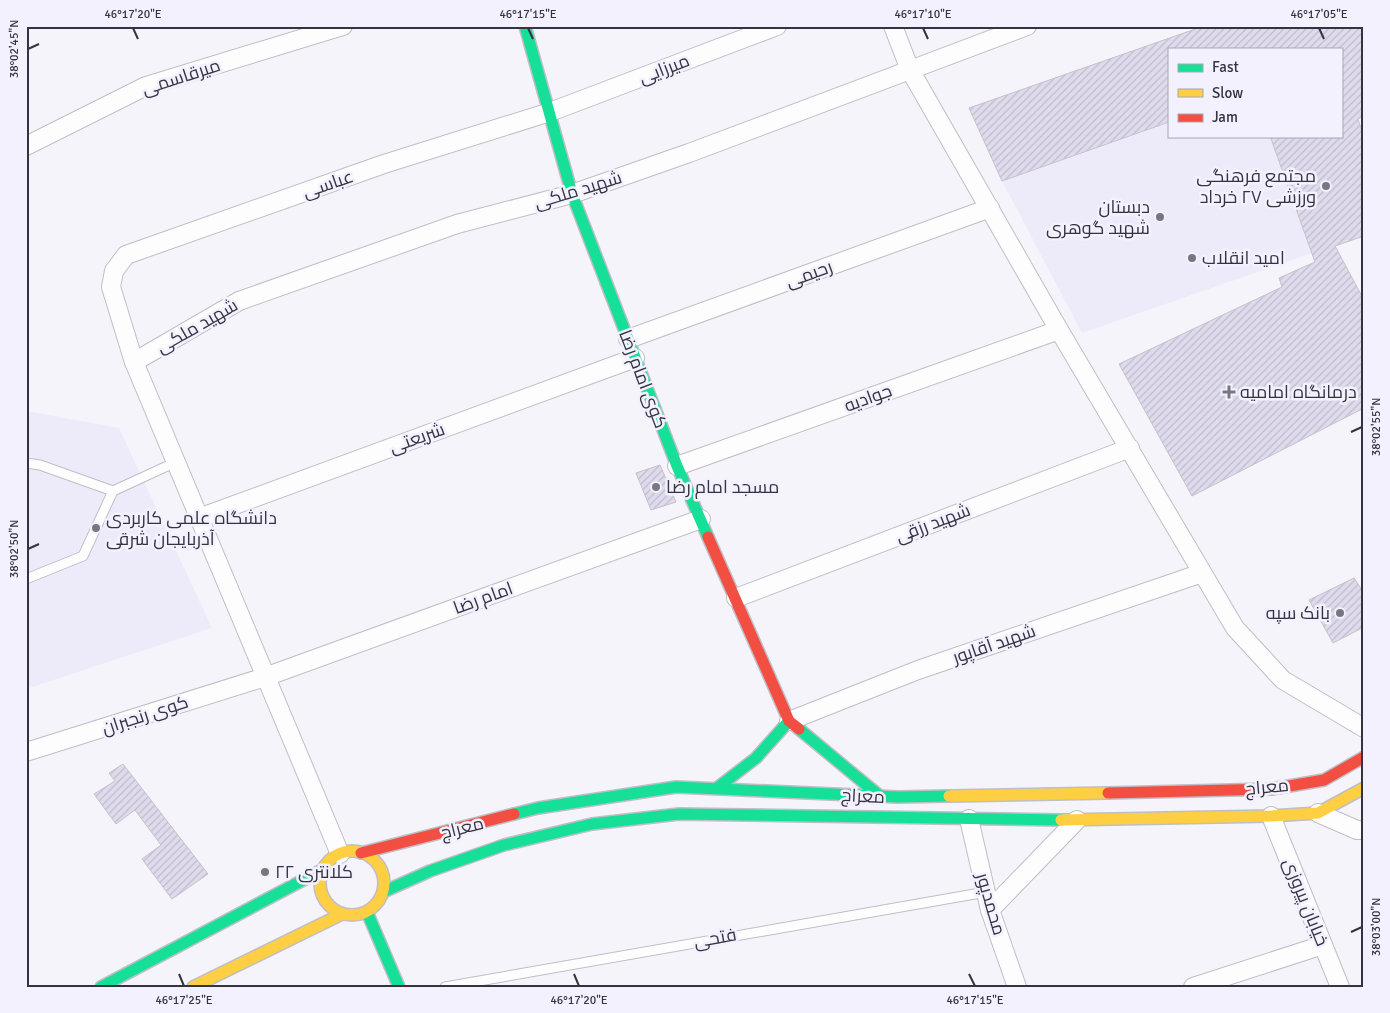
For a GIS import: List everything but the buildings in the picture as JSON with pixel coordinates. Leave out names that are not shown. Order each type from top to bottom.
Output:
[{"type":"main road","name":"کوی امام رضا","points":[[525,26],[572,194],[677,466],[789,722]]},
{"type":"main road","points":[[717,788],[752,763],[777,739],[789,722],[881,797]]},
{"type":"main road","name":"معراج","points":[[362,853],[538,808],[676,786],[881,797],[1272,789],[1324,780],[1364,757]]},
{"type":"main road","name":"معراج","points":[[383,892],[430,871],[504,844],[592,824],[679,814],[1077,820],[1271,816],[1318,813],[1364,788]]},
{"type":"main road","points":[[350,851],[362,853],[378,864],[384,882],[383,892],[379,900],[366,912],[350,915],[342,914],[332,908],[325,900],[321,890],[320,879],[324,868],[330,860],[350,851]]},
{"type":"main road","points":[[101,987],[324,868]]},
{"type":"main road","points":[[366,912],[399,987]]},
{"type":"main road","points":[[193,987],[342,914]]},
{"type":"street","name":"میرقاسمی","points":[[26,146],[146,86],[343,26]]},
{"type":"street","name":"میرزایی","points":[[550,112],[777,26]]},
{"type":"street","points":[[893,26],[910,70],[1059,330],[1235,628],[1282,680],[1364,728]]},
{"type":"street","name":"شهید ملکی","points":[[134,362],[240,301],[457,224],[572,194],[689,153],[1027,26]]},
{"type":"street","name":"عباسی","points":[[134,362],[111,287],[114,271],[126,255],[384,164],[550,112]]},
{"type":"street","name":"رحیمی","points":[[628,339],[990,208]]},
{"type":"street","name":"جوادیه","points":[[677,466],[1059,330]]},
{"type":"street","name":"شریعتی","points":[[199,518],[635,358]]},
{"type":"street","points":[[134,362],[264,677],[340,854]]},
{"type":"street","name":"شهید رزقی","points":[[736,598],[1130,448]]},
{"type":"street","name":"امام رضا","points":[[264,677],[701,519]]},
{"type":"street","name":"شهید آقاپور","points":[[789,722],[918,670],[1202,573]]},
{"type":"street","name":"کوی رنجبران","points":[[26,752],[264,677]]},
{"type":"street","points":[[1318,813],[1357,830],[1364,830]]},
{"type":"street","name":"خیابان پیروزی","points":[[1271,816],[1340,987]]},
{"type":"street","name":"محمدپور","points":[[969,819],[990,910],[1017,987]]},
{"type":"street","points":[[990,910],[1077,820]]},
{"type":"street","points":[[1193,987],[1323,945]]},
{"type":"lane","points":[[26,579],[83,556],[113,491],[176,462]]},
{"type":"lane","points":[[26,464],[48,468],[113,491]]},
{"type":"lane","name":"فتحی","points":[[445,987],[986,892]]},
{"type":"shaded area","name":"دبستان شهید گوهری","points":[[1168,122],[1168,138],[1271,138],[1312,253],[1082,333],[1002,181]]},
{"type":"shaded area","name":"دانشگاه علمی کاربردی آذربایجان شرقی","points":[[26,411],[119,428],[212,628],[26,689]]},
{"type":"traffic: fast","points":[[525,26],[572,194],[677,466],[708,537]]},
{"type":"traffic: fast","points":[[717,788],[756,758],[789,721]]},
{"type":"traffic: fast","points":[[799,729],[881,797]]},
{"type":"traffic: fast","points":[[514,814],[538,808],[676,787],[898,797],[949,796]]},
{"type":"traffic: fast","points":[[383,892],[430,871],[504,845],[592,824],[679,814],[1061,820]]},
{"type":"traffic: fast","points":[[101,987],[324,869]]},
{"type":"traffic: fast","points":[[367,912],[399,987]]},
{"type":"traffic: slow","points":[[1061,820],[1271,816],[1318,813],[1364,788]]},
{"type":"traffic: slow","points":[[949,796],[1108,793]]},
{"type":"traffic: slow","points":[[352,851],[370,857],[378,865],[384,883],[378,901],[370,909],[352,915],[334,909],[326,901],[320,883],[326,865],[334,857],[352,851]]},
{"type":"traffic: slow","points":[[193,987],[342,914]]},
{"type":"traffic: jam","points":[[708,537],[789,721],[799,729]]},
{"type":"traffic: jam","points":[[1108,793],[1272,789],[1324,780],[1364,757]]},
{"type":"traffic: jam","points":[[361,853],[514,814]]},
{"type":"place","name":"مجتمع فرهنگی ورزشی ۲۷ خرداد","points":[[1326,186]]},
{"type":"place","name":"دبستان شهید گوهری","points":[[1160,217]]},
{"type":"place","name":"امید انقلاب","points":[[1192,258]]},
{"type":"place","name":"درمانگاه امامیه","points":[[1229,392]]},
{"type":"place","name":"مسجد امام رضا","points":[[656,487]]},
{"type":"place","name":"دانشگاه علمی کاربردی آذربایجان شرقی","points":[[96,528]]},
{"type":"place","name":"بانک سپه","points":[[1340,613]]},
{"type":"place","name":"کلانتری ٢٢","points":[[265,872]]}]
